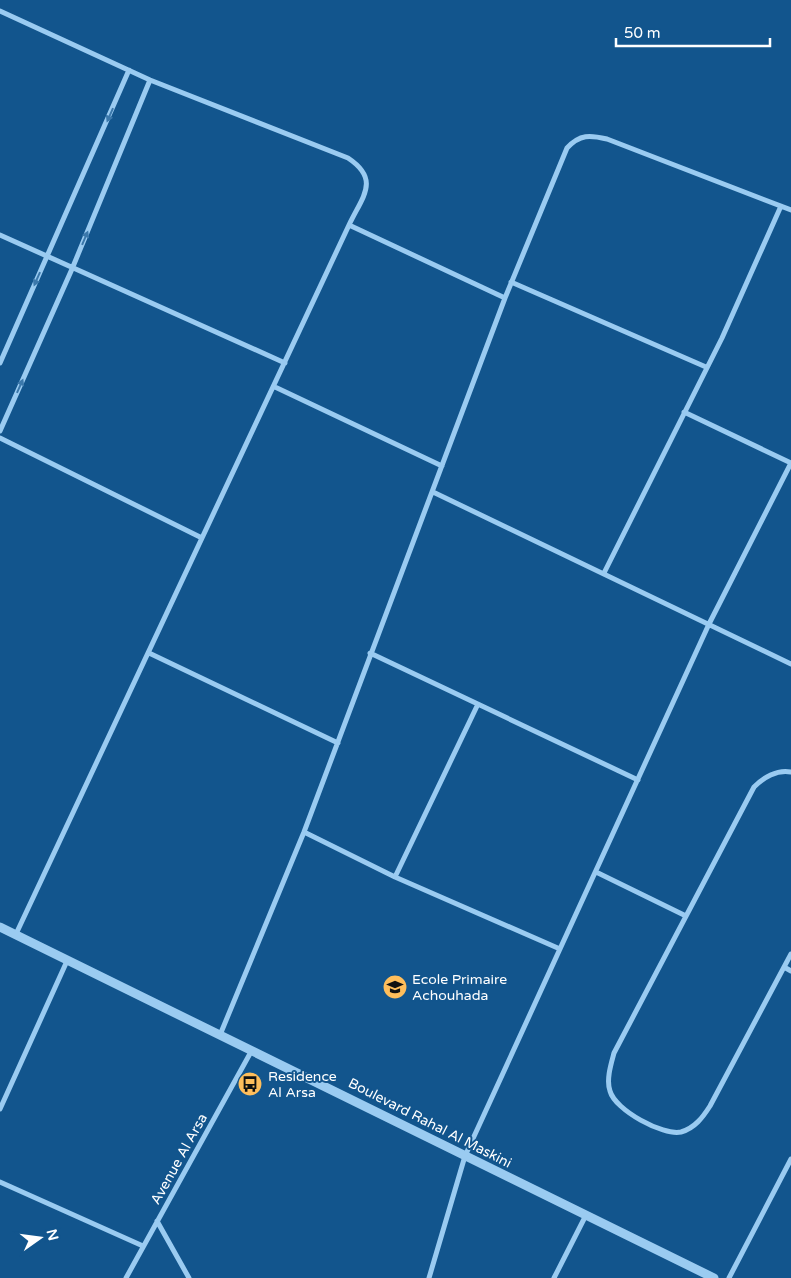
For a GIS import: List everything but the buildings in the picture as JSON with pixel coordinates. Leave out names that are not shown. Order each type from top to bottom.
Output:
[{"type":"street","points":[[0,11],[150,80],[348,158],[365,172],[367,183],[275,387],[16,934]]},
{"type":"street","points":[[0,363],[130,70]]},
{"type":"street","points":[[0,431],[72,269],[150,80]]},
{"type":"street","points":[[220,1035],[304,832],[505,298],[564,154],[572,142],[588,135],[607,139],[791,210]]},
{"type":"street","points":[[604,573],[706,367],[781,206]]},
{"type":"street","points":[[349,226],[505,298]]},
{"type":"street","points":[[0,236],[285,363]]},
{"type":"street","points":[[512,282],[706,367]]},
{"type":"street","points":[[275,387],[442,466]]},
{"type":"street","points":[[429,1278],[465,1156],[709,624],[791,463],[684,412]]},
{"type":"street","points":[[0,438],[202,538]]},
{"type":"street","points":[[433,492],[791,664]]},
{"type":"street","points":[[149,653],[338,743]]},
{"type":"street","points":[[370,653],[638,780]]},
{"type":"street","points":[[395,877],[478,704]]},
{"type":"street","points":[[791,772],[785,770],[774,774],[763,779],[754,787],[614,1053],[610,1070],[609,1090],[614,1100],[626,1111],[661,1129],[681,1132],[695,1125],[710,1106],[791,954]]},
{"type":"street","points":[[304,832],[395,877],[560,949]]},
{"type":"street","points":[[596,872],[686,916]]},
{"type":"street","name":"Boulevard Rahal Al Maskini","points":[[0,927],[252,1050],[585,1217],[714,1278]]},
{"type":"street","points":[[0,1109],[67,961]]},
{"type":"street","points":[[784,967],[791,971]]},
{"type":"street","name":"Avenue Al Arsa","points":[[126,1278],[252,1050]]},
{"type":"street","points":[[729,1278],[791,1159]]},
{"type":"street","points":[[0,1182],[143,1246]]},
{"type":"street","points":[[554,1278],[585,1217]]},
{"type":"street","points":[[158,1221],[189,1278]]},
{"type":"place","name":"Ecole Primaire Achouhada","points":[[395,987]]},
{"type":"place","name":"Residence Al Arsa","points":[[250,1084]]}]
